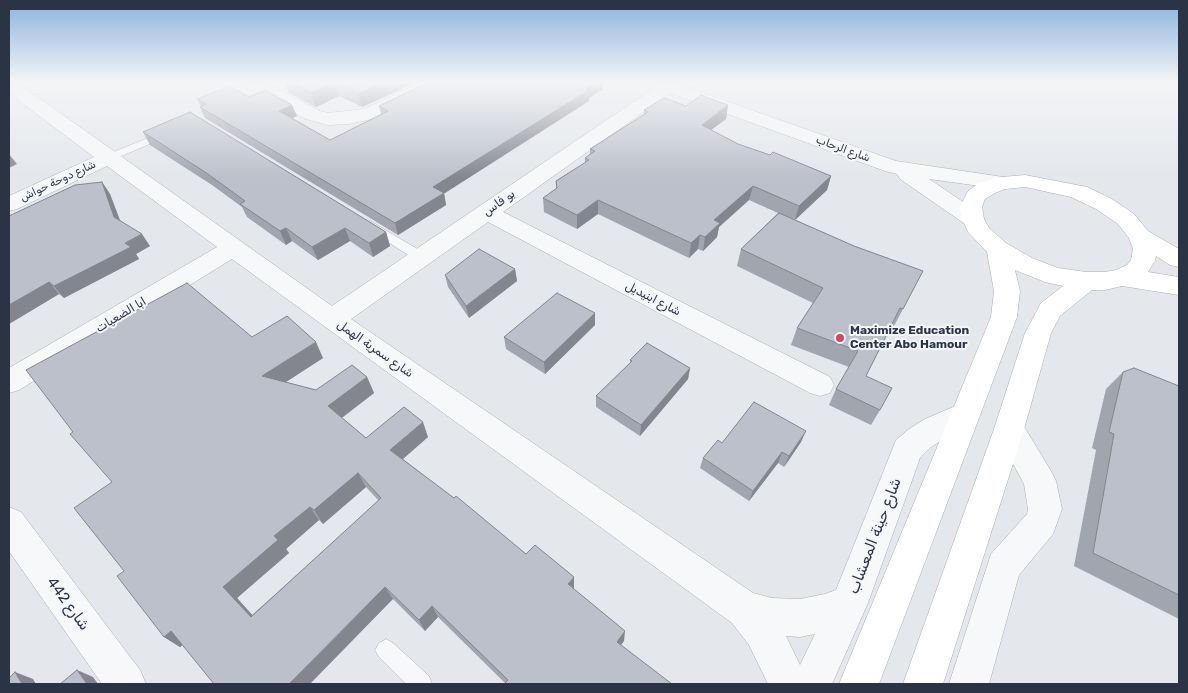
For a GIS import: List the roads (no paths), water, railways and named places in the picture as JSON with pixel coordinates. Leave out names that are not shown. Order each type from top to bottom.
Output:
[{"type":"street","name":"شارع سمرية الهمل","points":[[47,113],[332,319],[744,610],[762,632],[777,658],[788,684]]},
{"type":"street","points":[[309,113],[328,119],[349,118],[371,113]]},
{"type":"street","name":"بو فاس","points":[[332,319],[486,212],[619,113]]},
{"type":"street","name":"شارع الرحاب","points":[[741,113],[892,167],[946,177],[1002,183]]},
{"type":"street","name":"شارع دوحة حواش","points":[[9,204],[108,158]]},
{"type":"street","name":"شارع الرحاب","points":[[892,167],[947,200],[973,219]]},
{"type":"street","points":[[1025,181],[1051,184],[1078,192],[1104,204],[1126,219],[1140,236],[1145,249],[1143,261],[1136,271],[1122,278],[1105,281],[1086,281],[1047,273],[1024,264],[998,249],[980,232],[973,219],[971,207],[976,196],[987,188],[1002,183],[1025,181]]},
{"type":"street","name":"شارع ابنيديل","points":[[486,212],[820,385]]},
{"type":"street","points":[[1140,236],[1179,259]]},
{"type":"street","name":"ابا الضعيات","points":[[9,382],[233,248]]},
{"type":"street","points":[[859,684],[1004,317],[1007,292],[998,249]]},
{"type":"street","points":[[1122,278],[1179,286]]},
{"type":"street","points":[[923,684],[1010,429],[1038,334],[1050,310],[1086,281]]},
{"type":"street","name":"شارع حينة المعشاب","points":[[812,684],[849,603],[907,450],[920,438],[936,428],[965,414]]},
{"type":"street","points":[[978,676],[1004,566],[1041,523],[1044,510],[1040,481],[1010,429]]},
{"type":"street","name":"شارع 442","points":[[9,523],[126,684]]},
{"type":"street","name":"شارع سمرية الهمل","points":[[744,610],[772,617],[800,618],[826,613],[849,603]]},
{"type":"lane","points":[[108,158],[180,127]]},
{"type":"lane","points":[[362,220],[422,257]]},
{"type":"lane","points":[[386,650],[421,684]]},
{"type":"place","name":"Maximize Education Center Abo Hamour","points":[[840,338]]}]
